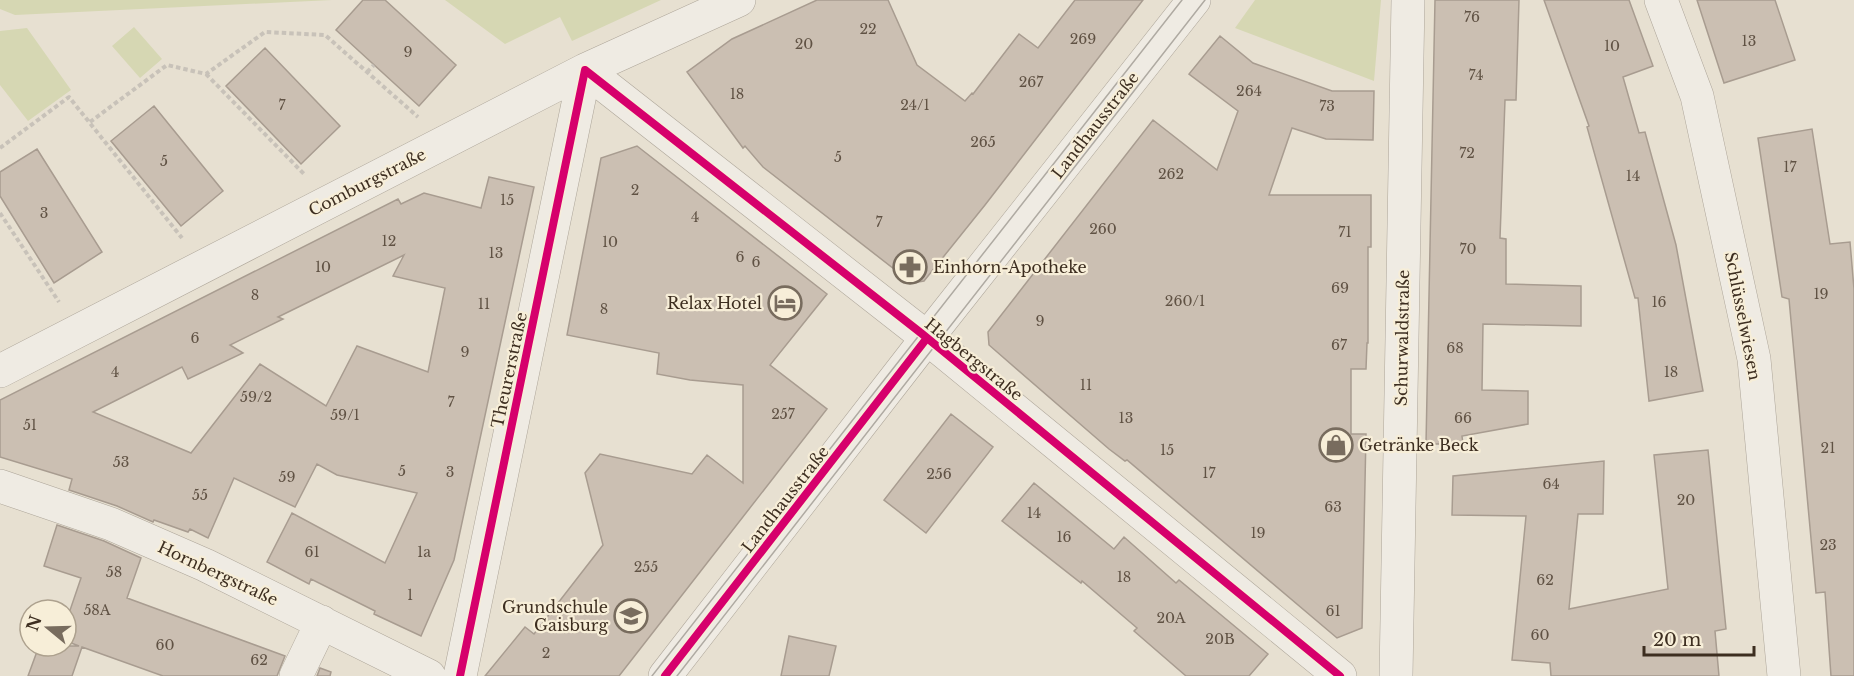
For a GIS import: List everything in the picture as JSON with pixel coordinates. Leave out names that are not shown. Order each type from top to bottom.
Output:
[{"type":"street","name":"Comburgstraße","points":[[0,371],[585,70],[738,0]]},
{"type":"street","name":"Landhausstraße","points":[[665,676],[927,338],[1194,0]]},
{"type":"street","name":"Schurwaldstraße","points":[[1396,676],[1408,0]]},
{"type":"street","name":"Schlüsselwiesen","points":[[1661,0],[1697,96],[1754,359],[1784,676]]},
{"type":"street","name":"Hagbergstraße","points":[[585,70],[927,338],[1340,676]]},
{"type":"street","name":"Theurerstraße","points":[[459,676],[585,70]]},
{"type":"street","name":"Hornbergstraße","points":[[0,486],[111,524],[205,565],[429,676]]},
{"type":"street","points":[[296,676],[322,622]]},
{"type":"path","points":[[206,74],[265,32],[325,35],[446,142]]},
{"type":"path","points":[[367,72],[374,64]]},
{"type":"path","points":[[90,122],[166,65],[206,74],[260,125],[330,201]]},
{"type":"path","points":[[0,148],[69,97],[204,266]]},
{"type":"path","points":[[141,187],[145,182]]},
{"type":"path","points":[[0,213],[78,331]]},
{"type":"path","points":[[14,234],[20,229]]},
{"type":"green space","points":[[0,0],[332,0],[15,15],[0,9]]},
{"type":"green space","points":[[445,0],[661,0],[572,41],[560,17],[505,44]]},
{"type":"green space","points":[[1255,0],[1381,0],[1374,81],[1235,28]]},
{"type":"green space","points":[[134,27],[162,59],[140,78],[112,46]]},
{"type":"green space","points":[[27,28],[71,90],[28,121],[0,85],[0,31]]},
{"type":"building","points":[[363,0],[385,0],[456,65],[419,106],[336,30]]},
{"type":"building","points":[[817,0],[888,0],[917,65],[965,101],[973,94],[1019,34],[1038,48],[1075,0],[1143,0],[924,281],[912,283],[763,167],[745,146],[743,148],[687,72],[732,39]]},
{"type":"building","points":[[1435,0],[1519,0],[1516,100],[1505,100],[1500,238],[1506,239],[1506,284],[1581,286],[1581,326],[1483,324],[1482,390],[1528,391],[1528,424],[1462,436],[1463,444],[1426,444]]},
{"type":"building","points":[[1544,0],[1629,0],[1653,66],[1623,77],[1639,133],[1645,132],[1676,245],[1703,391],[1649,401],[1638,298],[1635,298],[1587,127],[1589,126]]},
{"type":"building","points":[[1697,0],[1775,0],[1795,60],[1724,83]]},
{"type":"building","points":[[1220,36],[1253,63],[1332,91],[1374,91],[1373,140],[1326,139],[1292,128],[1269,195],[1371,195],[1366,369],[1351,369],[1351,434],[1366,434],[1362,628],[1337,638],[1127,460],[1125,461],[1109,449],[989,345],[988,332],[1153,120],[1217,170],[1238,111],[1189,74]]},
{"type":"building","points":[[265,48],[340,126],[301,164],[226,86]]},
{"type":"building","points":[[154,106],[223,191],[181,226],[111,141]]},
{"type":"building","points":[[1812,129],[1830,244],[1850,242],[1854,289],[1854,676],[1831,676],[1825,592],[1816,593],[1789,299],[1782,297],[1758,138]]},
{"type":"building","points":[[637,146],[827,294],[770,365],[827,409],[619,676],[485,676],[525,627],[534,634],[603,545],[585,473],[600,454],[692,474],[707,455],[743,483],[743,385],[657,374],[659,353],[567,335],[601,158]]},
{"type":"building","points":[[37,149],[102,252],[54,283],[0,196],[0,172]]},
{"type":"building","points":[[489,177],[534,187],[454,560],[421,636],[374,614],[375,611],[311,579],[309,584],[267,562],[292,513],[385,563],[417,493],[337,475],[317,464],[295,507],[234,478],[208,538],[190,529],[188,532],[154,520],[153,522],[117,506],[69,490],[72,479],[0,457],[0,400],[398,199],[401,204],[424,193],[481,208]],"holes":[[[404,255],[393,276],[445,288],[428,372],[357,346],[326,406],[260,364],[191,453],[93,412],[182,367],[188,379],[243,353],[230,345],[283,319],[278,317]]]},
{"type":"building","points":[[951,414],[993,447],[926,533],[884,500]]},
{"type":"building","points":[[1708,450],[1726,629],[1715,631],[1719,676],[1551,676],[1550,663],[1512,660],[1526,516],[1452,515],[1453,476],[1604,461],[1603,514],[1578,514],[1569,609],[1668,589],[1654,455]]},
{"type":"building","points":[[1034,483],[1114,549],[1124,537],[1176,583],[1179,580],[1268,654],[1249,676],[1186,676],[1134,631],[1137,628],[1082,581],[1081,583],[1002,521]]},
{"type":"building","points":[[57,525],[104,541],[141,558],[127,598],[285,656],[277,676],[163,676],[82,647],[72,676],[28,676],[35,658],[78,658],[78,598],[74,598],[81,578],[44,566]]},
{"type":"building","points":[[789,636],[836,646],[829,676],[781,676]]},
{"type":"building","points":[[320,668],[331,672],[330,676],[317,676]]},
{"type":"tram line","points":[[652,676],[1182,0]]},
{"type":"tram line","points":[[677,676],[1205,0]]},
{"type":"cycle path","points":[[460,676],[585,70],[921,333],[1340,676]]},
{"type":"cycle path","points":[[665,676],[927,338]]},
{"type":"place","name":"Einhorn-Apotheke","points":[[910,267]]},
{"type":"place","name":"Relax Hotel","points":[[785,303]]},
{"type":"place","name":"Getränke Beck","points":[[1336,445]]},
{"type":"place","name":"Grundschule Gaisburg","points":[[631,616]]}]
